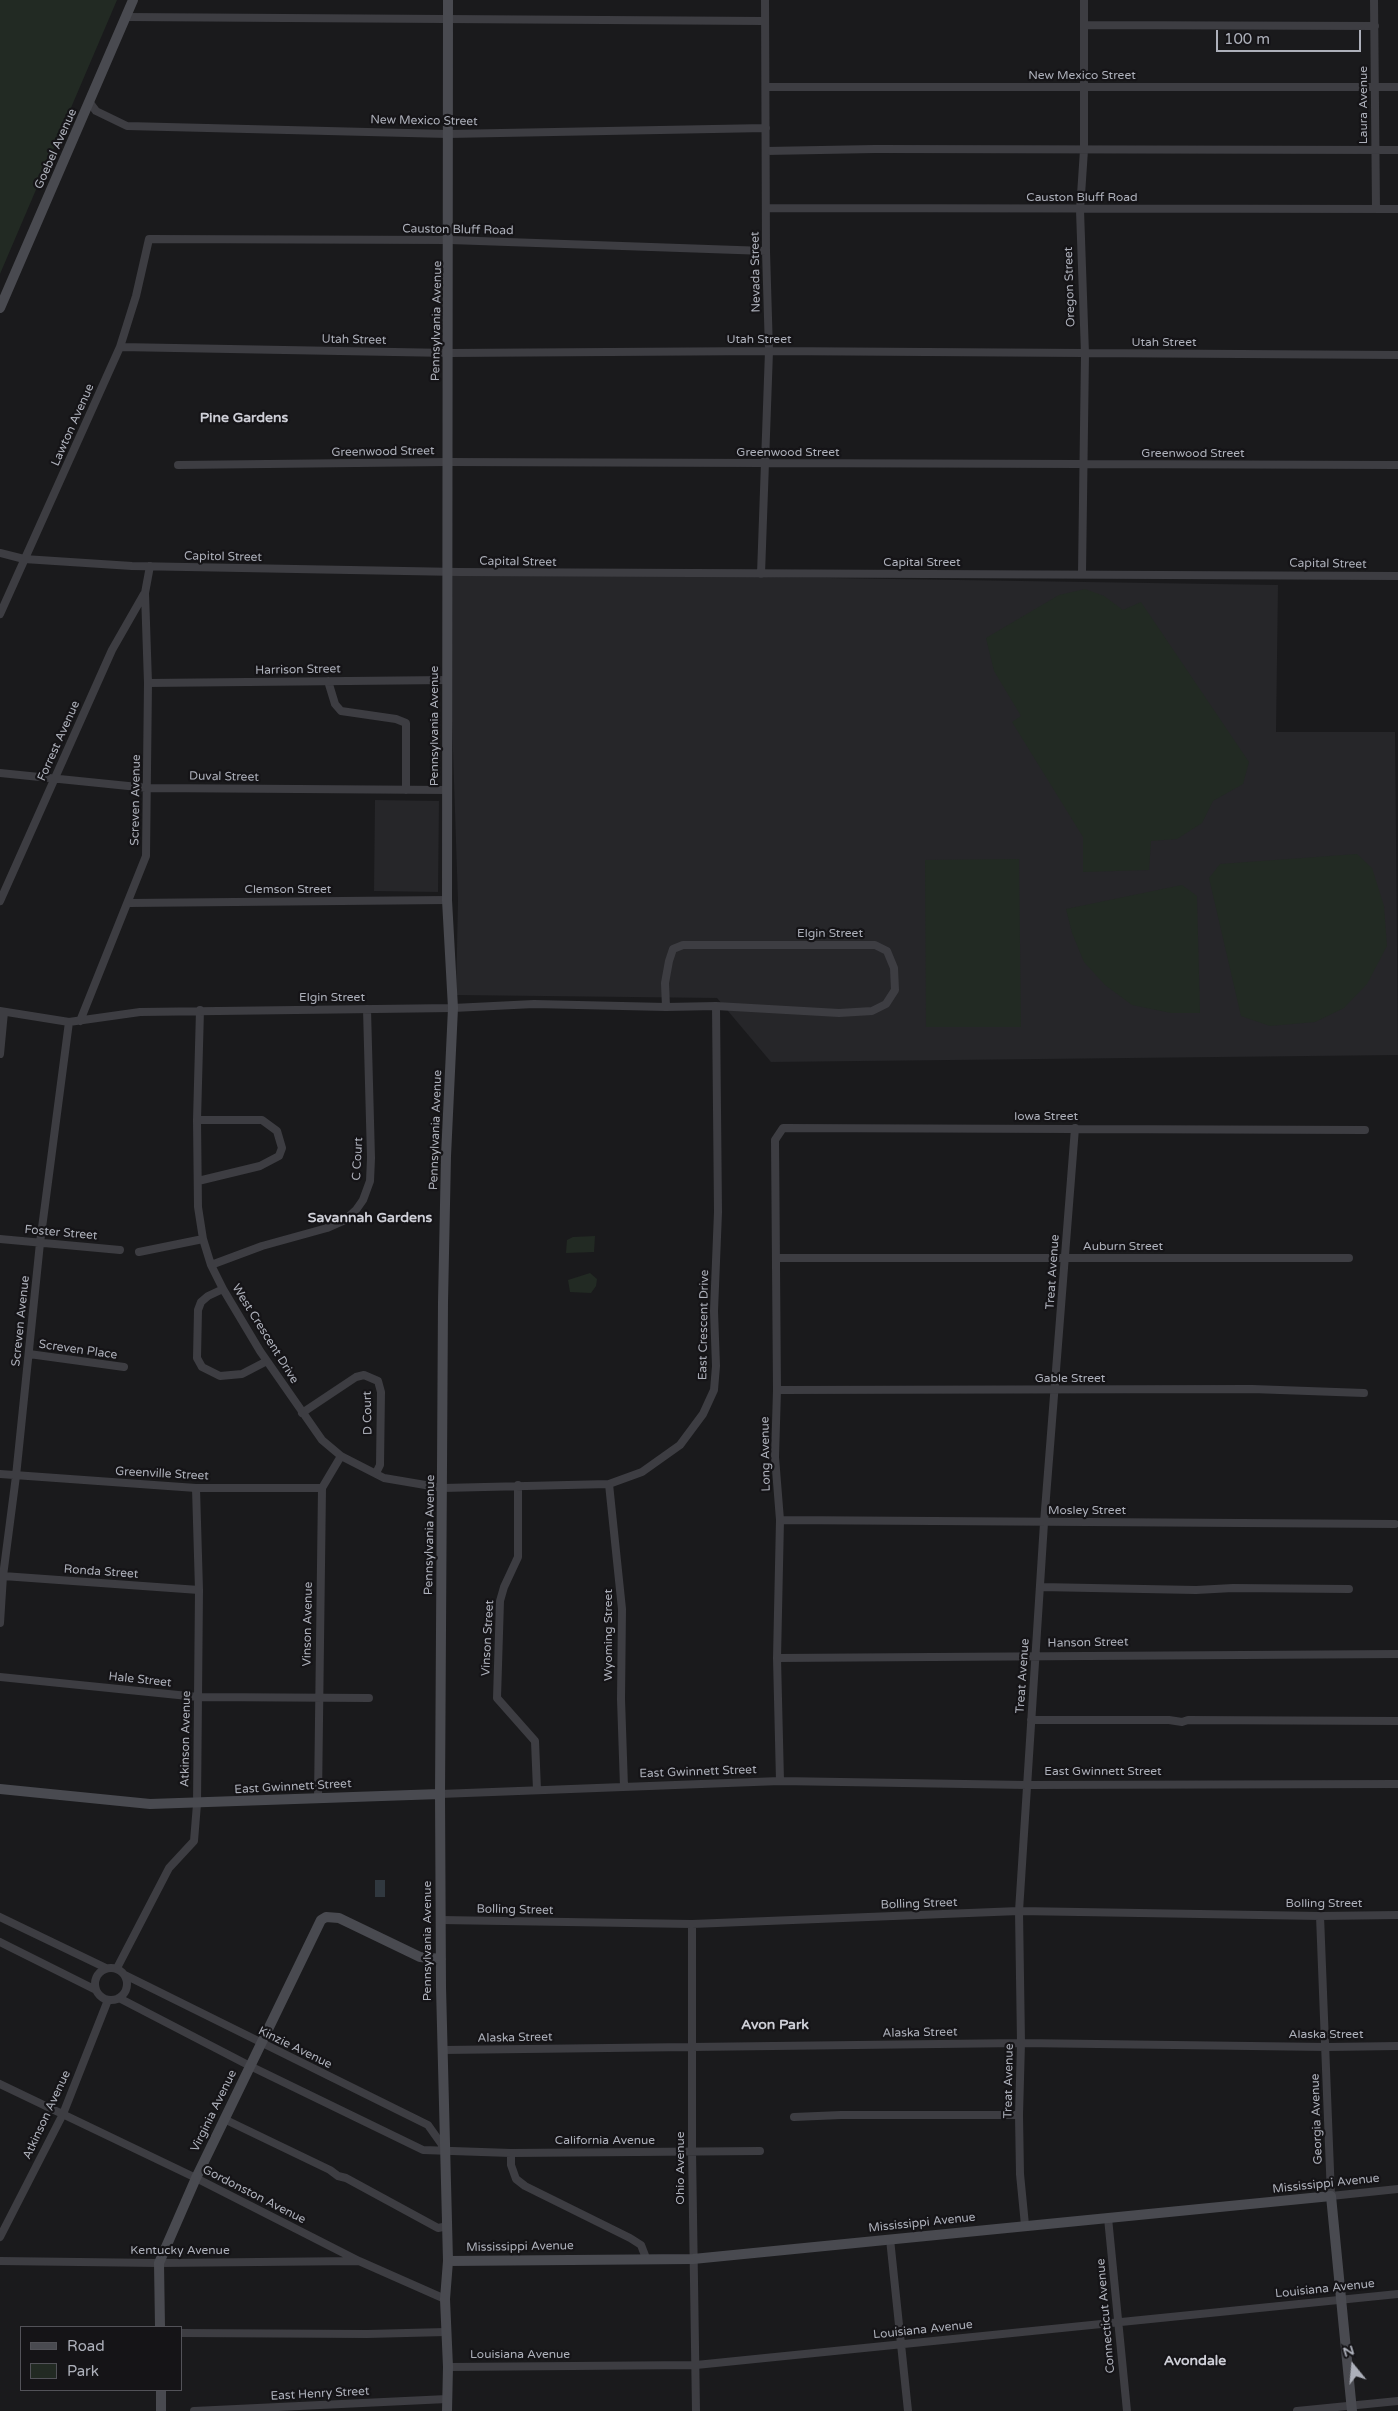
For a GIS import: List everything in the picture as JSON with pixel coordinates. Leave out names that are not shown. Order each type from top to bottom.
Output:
[{"type":"main road","name":"Goebel Avenue","points":[[0,308],[133,0]]},
{"type":"main road","name":"Pennsylvania Avenue","points":[[447,2411],[448,2367],[445,2299],[448,2226],[441,1960],[440,1794],[446,1156],[453,1008],[447,900],[448,680],[446,462],[450,240],[448,0]]},
{"type":"main road","name":"East Gwinnett Street","points":[[0,1789],[150,1804],[196,1804],[440,1794]]},
{"type":"main road","name":"Virginia Avenue","points":[[160,2326],[158,2263],[196,2178],[317,1925],[326,1917],[339,1918],[420,1957],[441,1960]]},
{"type":"main road","name":"Mississippi Avenue","points":[[448,2261],[693,2258],[1332,2196]]},
{"type":"main road","name":"Georgia Avenue","points":[[1332,2196],[1340,2299],[1352,2408]]},
{"type":"main road","points":[[161,2391],[161,2411]]},
{"type":"street","name":"Nevada Street","points":[[761,574],[769,351],[766,251],[765,0]]},
{"type":"street","name":"Oregon Street","points":[[1082,573],[1085,466],[1085,354],[1080,210],[1084,150],[1084,0]]},
{"type":"street","name":"Laura Avenue","points":[[1374,0],[1376,209]]},
{"type":"street","points":[[126,17],[764,21]]},
{"type":"street","points":[[1084,25],[1375,26]]},
{"type":"street","name":"New Mexico Street","points":[[766,87],[1398,87]]},
{"type":"street","name":"New Mexico Street","points":[[90,103],[96,111],[127,126],[448,134],[766,128]]},
{"type":"street","points":[[766,151],[875,149],[1398,150]]},
{"type":"street","name":"Causton Bluff Road","points":[[767,208],[1080,210],[1398,209]]},
{"type":"street","name":"Causton Bluff Road","points":[[149,239],[450,240],[766,251]]},
{"type":"street","name":"Lawton Avenue","points":[[0,614],[120,347],[136,296],[149,239]]},
{"type":"street","name":"Utah Street","points":[[120,347],[449,353],[769,351],[1398,355]]},
{"type":"street","name":"Greenwood Street","points":[[178,464],[446,462],[1085,466],[1398,465]]},
{"type":"street","name":"Capitol Street","points":[[0,553],[24,559],[150,566],[447,572]]},
{"type":"street","name":"Screven Avenue","points":[[80,1022],[146,856],[148,683],[145,593],[150,566]]},
{"type":"street","name":"Capital Street","points":[[447,572],[761,574],[1082,573],[1398,576]]},
{"type":"street","name":"Forrest Avenue","points":[[0,901],[112,650],[145,593]]},
{"type":"street","name":"Harrison Street","points":[[148,683],[448,680]]},
{"type":"street","points":[[328,681],[335,704],[341,711],[396,719],[406,723],[406,790]]},
{"type":"street","name":"Duval Street","points":[[0,773],[148,788],[448,790]]},
{"type":"street","name":"Clemson Street","points":[[129,902],[447,900]]},
{"type":"street","name":"Elgin Street","points":[[2,1011],[69,1022],[80,1022],[140,1012],[453,1008],[543,1004],[666,1007],[716,1006],[801,1012],[872,1011],[886,1004],[895,990],[894,968],[887,951],[875,946],[683,945],[673,949],[669,960],[665,984],[666,1007]]},
{"type":"street","name":"East Crescent Drive","points":[[443,1488],[609,1484],[642,1472],[680,1445],[703,1414],[714,1390],[716,1366],[714,1311],[718,1212],[716,1006]]},
{"type":"street","name":"C Court","points":[[211,1265],[262,1246],[327,1228],[345,1220],[363,1200],[370,1181],[371,1158],[367,1009]]},
{"type":"street","name":"West Crescent Drive","points":[[200,1010],[196,1120],[198,1207],[203,1239],[211,1265],[223,1289],[267,1361],[322,1440],[341,1456],[384,1478],[443,1488]]},
{"type":"street","points":[[0,1054],[2,1011]]},
{"type":"street","name":"Screven Avenue","points":[[0,1623],[2,1576],[16,1476],[40,1243],[69,1022]]},
{"type":"street","points":[[196,1120],[262,1120],[277,1131],[282,1148],[279,1156],[272,1161],[198,1181]]},
{"type":"street","name":"Iowa Street","points":[[783,1128],[1310,1128],[1366,1130]]},
{"type":"street","name":"Long Avenue","points":[[780,1781],[777,1658],[780,1520],[775,1457],[777,1258],[775,1140],[783,1128]]},
{"type":"street","name":"Treat Avenue","points":[[1025,2226],[1020,2174],[1019,1912],[1044,1523],[1075,1128]]},
{"type":"street","name":"Foster Street","points":[[0,1239],[120,1250]]},
{"type":"street","points":[[139,1252],[203,1239]]},
{"type":"street","name":"Auburn Street","points":[[777,1258],[1349,1258]]},
{"type":"street","points":[[223,1289],[208,1296],[201,1302],[198,1310],[198,1358],[202,1367],[220,1376],[242,1374],[267,1361]]},
{"type":"street","name":"Screven Place","points":[[29,1354],[124,1368]]},
{"type":"street","name":"D Court","points":[[302,1413],[356,1377],[364,1375],[378,1381],[381,1392],[380,1465],[376,1473]]},
{"type":"street","name":"Gable Street","points":[[777,1390],[1055,1391],[1252,1389],[1364,1393]]},
{"type":"street","name":"Vinson Avenue","points":[[318,1798],[322,1488],[341,1456]]},
{"type":"street","name":"Greenville Street","points":[[0,1474],[196,1488],[322,1488]]},
{"type":"street","name":"Wyoming Street","points":[[609,1484],[622,1609],[621,1699],[624,1787]]},
{"type":"street","name":"Vinson Street","points":[[518,1485],[518,1557],[504,1586],[498,1615],[497,1698],[535,1741],[537,1790]]},
{"type":"street","name":"Atkinson Avenue","points":[[117,1968],[169,1868],[194,1841],[199,1590],[196,1488]]},
{"type":"street","name":"Mosley Street","points":[[780,1520],[1394,1524]]},
{"type":"street","name":"Ronda Street","points":[[2,1576],[199,1590]]},
{"type":"street","points":[[1040,1587],[1196,1590],[1233,1588],[1349,1589]]},
{"type":"street","name":"Hanson Street","points":[[777,1658],[1398,1654]]},
{"type":"street","name":"Hale Street","points":[[0,1677],[198,1697],[369,1698]]},
{"type":"street","points":[[1031,1720],[1169,1720],[1182,1722],[1188,1720],[1398,1721]]},
{"type":"street","name":"East Gwinnett Street","points":[[440,1794],[780,1781],[1027,1785],[1398,1784]]},
{"type":"street","name":"Bolling Street","points":[[441,1920],[692,1924],[1019,1912],[1320,1916],[1398,1915]]},
{"type":"street","name":"Georgia Avenue","points":[[1320,1916],[1332,2196]]},
{"type":"street","points":[[0,1917],[106,1968],[117,1968],[125,1975],[128,1985],[119,1998]]},
{"type":"street","name":"Ohio Avenue","points":[[692,1924],[694,2046],[692,2151],[696,2411]]},
{"type":"street","points":[[0,1942],[96,1990]]},
{"type":"street","points":[[106,1968],[95,1979],[96,1990],[99,1995],[108,2000],[119,1998],[250,2066],[423,2150],[511,2153],[516,2179],[526,2186],[630,2238],[640,2246],[646,2258]]},
{"type":"street","name":"Kinzie Avenue","points":[[125,1975],[428,2125],[446,2151]]},
{"type":"street","name":"Atkinson Avenue","points":[[0,2237],[63,2114],[108,2000]]},
{"type":"street","name":"Alaska Street","points":[[443,2050],[1021,2043],[1327,2047],[1398,2046]]},
{"type":"street","name":"Gordonston Avenue","points":[[0,2084],[196,2178],[359,2261],[445,2299]]},
{"type":"street","points":[[794,2117],[1019,2114]]},
{"type":"street","points":[[224,2119],[330,2170],[338,2176],[346,2178],[438,2228],[448,2226]]},
{"type":"street","name":"California Avenue","points":[[511,2153],[760,2151]]},
{"type":"street","name":"Mississippi Avenue","points":[[1332,2196],[1398,2189]]},
{"type":"street","name":"Connecticut Avenue","points":[[1108,2218],[1127,2411]]},
{"type":"street","points":[[890,2239],[908,2411]]},
{"type":"street","name":"Kentucky Avenue","points":[[0,2261],[158,2263],[359,2261]]},
{"type":"street","name":"Louisiana Avenue","points":[[448,2367],[696,2365],[1398,2294]]},
{"type":"street","points":[[182,2333],[368,2334],[446,2332]]},
{"type":"street","name":"East Henry Street","points":[[194,2411],[447,2399]]},
{"type":"street","points":[[1297,2411],[1352,2408],[1398,2401]]},
{"type":"shaded area","points":[[447,572],[1278,585],[1276,732],[1395,732],[1398,1055],[771,1062],[717,998],[456,995],[458,901]]},
{"type":"shaded area","points":[[375,800],[439,801],[438,892],[374,891]]},
{"type":"shaded area","points":[[375,1880],[385,1880],[385,1897],[375,1897]]},
{"type":"green space","points":[[0,0],[117,0],[0,274]]},
{"type":"green space","points":[[1085,589],[1104,596],[1123,610],[1141,602],[1249,762],[1243,784],[1213,801],[1202,823],[1177,839],[1151,841],[1149,870],[1083,872],[1083,837],[1012,722],[1021,716],[994,671],[986,638],[1059,595]]},
{"type":"green space","points":[[1357,854],[1372,868],[1384,906],[1387,946],[1367,984],[1344,1008],[1315,1022],[1270,1026],[1241,1016],[1209,878],[1220,864]]},
{"type":"green space","points":[[1019,859],[1021,1027],[926,1027],[925,860]]},
{"type":"green space","points":[[1182,885],[1197,896],[1200,1013],[1171,1013],[1132,1005],[1105,985],[1084,962],[1072,933],[1066,909]]},
{"type":"green space","points":[[595,1236],[594,1252],[566,1253],[567,1240],[573,1237]]},
{"type":"green space","points":[[590,1273],[597,1279],[596,1286],[591,1293],[570,1292],[568,1280]]},
{"type":"district","name":"Pine Gardens","points":[[244,418]]},
{"type":"district","name":"Savannah Gardens","points":[[370,1218]]},
{"type":"district","name":"Avon Park","points":[[775,2025]]},
{"type":"district","name":"Avondale","points":[[1195,2361]]}]
